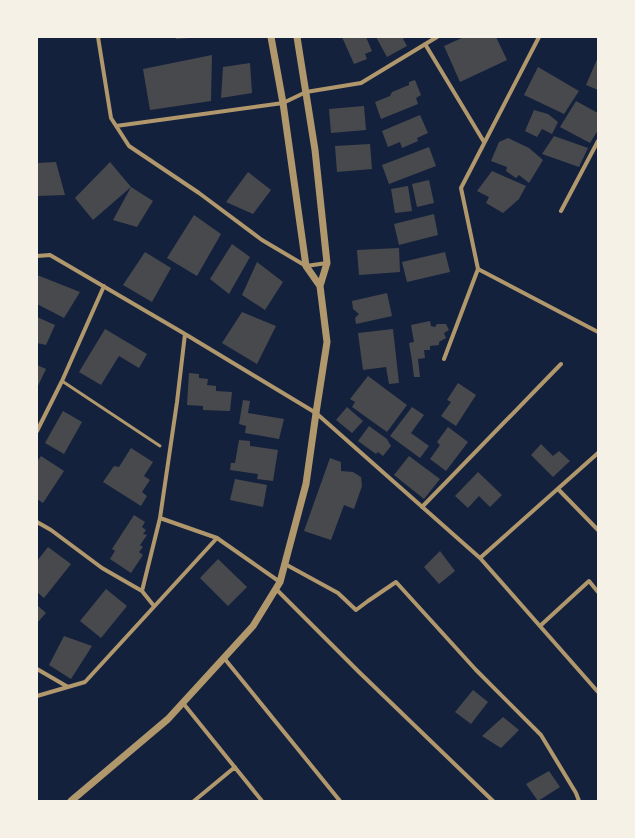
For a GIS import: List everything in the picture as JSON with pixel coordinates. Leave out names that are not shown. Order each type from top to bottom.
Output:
[{"type":"street","points":[[98,37],[111,118],[129,146],[199,192],[262,240],[306,266],[320,286]]},
{"type":"street","points":[[271,37],[283,103],[306,266]]},
{"type":"street","points":[[71,801],[168,719],[253,626],[280,582],[306,484],[327,342],[320,286],[327,263],[316,150],[297,37]]},
{"type":"street","points":[[116,126],[283,103],[306,92],[361,83],[437,37]]},
{"type":"street","points":[[444,359],[478,269],[461,188],[539,37]]},
{"type":"street","points":[[425,44],[484,142]]},
{"type":"street","points":[[561,210],[598,141]]},
{"type":"street","points":[[37,256],[50,255],[316,413],[480,558],[598,692]]},
{"type":"street","points":[[306,266],[327,263]]},
{"type":"street","points":[[478,269],[598,332]]},
{"type":"street","points":[[37,431],[62,381],[104,286]]},
{"type":"street","points":[[142,591],[160,518],[177,402],[185,334]]},
{"type":"street","points":[[422,507],[561,364]]},
{"type":"street","points":[[480,558],[598,453]]},
{"type":"street","points":[[558,489],[598,530]]},
{"type":"street","points":[[160,518],[217,538],[280,582]]},
{"type":"street","points":[[37,522],[52,530],[102,568],[142,591],[154,606]]},
{"type":"street","points":[[37,696],[85,682],[217,538]]},
{"type":"street","points":[[285,564],[338,593],[356,610],[396,582],[476,670],[541,735],[576,793],[579,801]]},
{"type":"street","points":[[540,626],[589,581],[598,592]]},
{"type":"street","points":[[276,589],[359,672],[493,801]]},
{"type":"street","points":[[224,658],[340,801]]},
{"type":"street","points":[[37,669],[68,687]]},
{"type":"street","points":[[183,703],[262,801]]},
{"type":"street","points":[[194,801],[235,767]]},
{"type":"lane","points":[[62,381],[160,446]]},
{"type":"building","points":[[176,37],[190,37],[190,38],[176,39]]},
{"type":"building","points":[[342,37],[366,37],[372,51],[365,54],[367,59],[354,64]]},
{"type":"building","points":[[376,37],[406,37],[403,39],[407,46],[387,57]]},
{"type":"building","points":[[464,37],[496,37],[507,60],[460,82],[444,46]]},
{"type":"building","points":[[212,55],[211,101],[150,110],[143,69]]},
{"type":"building","points":[[598,57],[598,90],[586,85]]},
{"type":"building","points":[[250,63],[252,93],[221,98],[223,67]]},
{"type":"building","points":[[538,67],[579,91],[564,114],[524,95]]},
{"type":"building","points":[[415,80],[421,95],[416,98],[418,104],[381,119],[375,102],[390,96],[392,92],[409,85],[409,82]]},
{"type":"building","points":[[576,101],[598,113],[598,130],[590,143],[560,127]]},
{"type":"building","points":[[364,106],[366,130],[331,133],[329,109]]},
{"type":"building","points":[[534,110],[548,114],[558,122],[552,134],[542,129],[537,137],[525,131]]},
{"type":"building","points":[[420,115],[428,133],[417,138],[418,141],[402,148],[400,142],[388,147],[382,131]]},
{"type":"building","points":[[554,136],[588,148],[579,167],[542,154]]},
{"type":"building","points":[[508,138],[529,148],[543,160],[529,183],[519,175],[516,178],[506,171],[507,167],[491,161],[499,142]]},
{"type":"building","points":[[370,144],[372,169],[337,172],[335,146]]},
{"type":"building","points":[[429,147],[436,166],[389,184],[382,165]]},
{"type":"building","points":[[56,162],[65,195],[37,196],[37,163]]},
{"type":"building","points":[[110,162],[131,187],[93,220],[75,198]]},
{"type":"building","points":[[492,171],[526,186],[519,199],[503,213],[486,203],[489,197],[477,191]]},
{"type":"building","points":[[248,172],[271,190],[253,214],[226,202]]},
{"type":"building","points":[[429,180],[434,203],[417,207],[412,184]]},
{"type":"building","points":[[408,186],[412,211],[395,213],[391,189]]},
{"type":"building","points":[[131,187],[153,201],[137,227],[113,220]]},
{"type":"building","points":[[434,214],[438,235],[399,245],[394,224]]},
{"type":"building","points":[[194,215],[221,234],[197,276],[167,258]]},
{"type":"building","points":[[232,244],[250,257],[229,294],[210,279]]},
{"type":"building","points":[[399,248],[400,272],[359,275],[357,250]]},
{"type":"building","points":[[145,252],[171,268],[152,302],[123,285]]},
{"type":"building","points":[[445,252],[450,272],[407,282],[402,262]]},
{"type":"building","points":[[257,262],[283,282],[265,310],[242,295]]},
{"type":"building","points":[[37,275],[80,292],[64,318],[37,304]]},
{"type":"building","points":[[387,293],[392,316],[356,324],[355,318],[359,314],[353,309],[352,301]]},
{"type":"building","points":[[242,312],[276,326],[257,364],[222,343]]},
{"type":"building","points":[[37,317],[55,325],[46,345],[37,343]]},
{"type":"building","points":[[430,321],[431,326],[435,327],[437,324],[446,324],[449,330],[444,333],[446,338],[439,342],[439,345],[430,346],[430,350],[424,350],[425,358],[418,359],[420,377],[414,377],[409,343],[414,342],[411,325]]},
{"type":"building","points":[[105,329],[147,354],[139,368],[119,356],[101,385],[79,372]]},
{"type":"building","points":[[393,329],[399,383],[389,384],[386,367],[363,370],[358,333]]},
{"type":"building","points":[[37,365],[46,369],[37,388]]},
{"type":"building","points":[[189,373],[199,374],[199,378],[208,379],[207,385],[216,386],[216,391],[232,392],[230,411],[203,410],[203,406],[187,405]]},
{"type":"building","points":[[368,376],[407,405],[387,432],[352,407],[355,402],[350,399]]},
{"type":"building","points":[[458,383],[476,395],[456,426],[441,416],[451,402],[447,400]]},
{"type":"building","points":[[243,400],[250,401],[248,413],[284,419],[279,439],[245,433],[246,426],[239,424]]},
{"type":"building","points":[[347,407],[363,421],[352,433],[336,420]]},
{"type":"building","points":[[412,407],[424,415],[411,433],[429,446],[420,458],[390,436]]},
{"type":"building","points":[[63,411],[82,422],[64,454],[45,443]]},
{"type":"building","points":[[369,426],[387,439],[391,446],[383,456],[378,452],[376,454],[358,441]]},
{"type":"building","points":[[448,427],[468,442],[446,471],[430,459],[440,445],[437,442]]},
{"type":"building","points":[[239,440],[250,441],[250,446],[278,450],[273,481],[257,479],[258,474],[230,470],[231,463],[235,463]]},
{"type":"building","points":[[541,444],[553,456],[559,451],[570,461],[553,477],[531,455]]},
{"type":"building","points":[[131,448],[153,462],[144,476],[150,480],[142,492],[147,496],[141,506],[103,482],[114,466],[119,467]]},
{"type":"building","points":[[41,456],[64,471],[43,503],[37,499],[37,462]]},
{"type":"building","points":[[409,456],[440,479],[424,499],[394,475]]},
{"type":"building","points":[[330,458],[341,462],[341,471],[353,472],[361,477],[362,486],[354,509],[344,505],[331,540],[304,531]]},
{"type":"building","points":[[478,472],[502,495],[490,507],[479,496],[468,508],[455,496]]},
{"type":"building","points":[[235,479],[267,485],[263,507],[230,500]]},
{"type":"building","points":[[134,515],[145,522],[142,527],[146,530],[143,534],[147,535],[140,545],[143,547],[139,552],[143,555],[131,573],[110,559],[115,551],[112,549]]},
{"type":"building","points":[[48,547],[71,564],[44,598],[37,592],[37,561]]},
{"type":"building","points":[[440,551],[455,571],[439,584],[424,567]]},
{"type":"building","points":[[218,559],[247,587],[228,606],[200,578]]},
{"type":"building","points":[[106,589],[127,606],[101,638],[80,621]]},
{"type":"building","points":[[37,605],[46,613],[37,623]]},
{"type":"building","points":[[64,636],[92,646],[71,679],[49,665]]},
{"type":"building","points":[[473,690],[488,702],[471,724],[455,712]]},
{"type":"building","points":[[503,717],[519,730],[501,748],[482,736]]},
{"type":"building","points":[[549,771],[560,787],[538,801],[526,784]]}]
